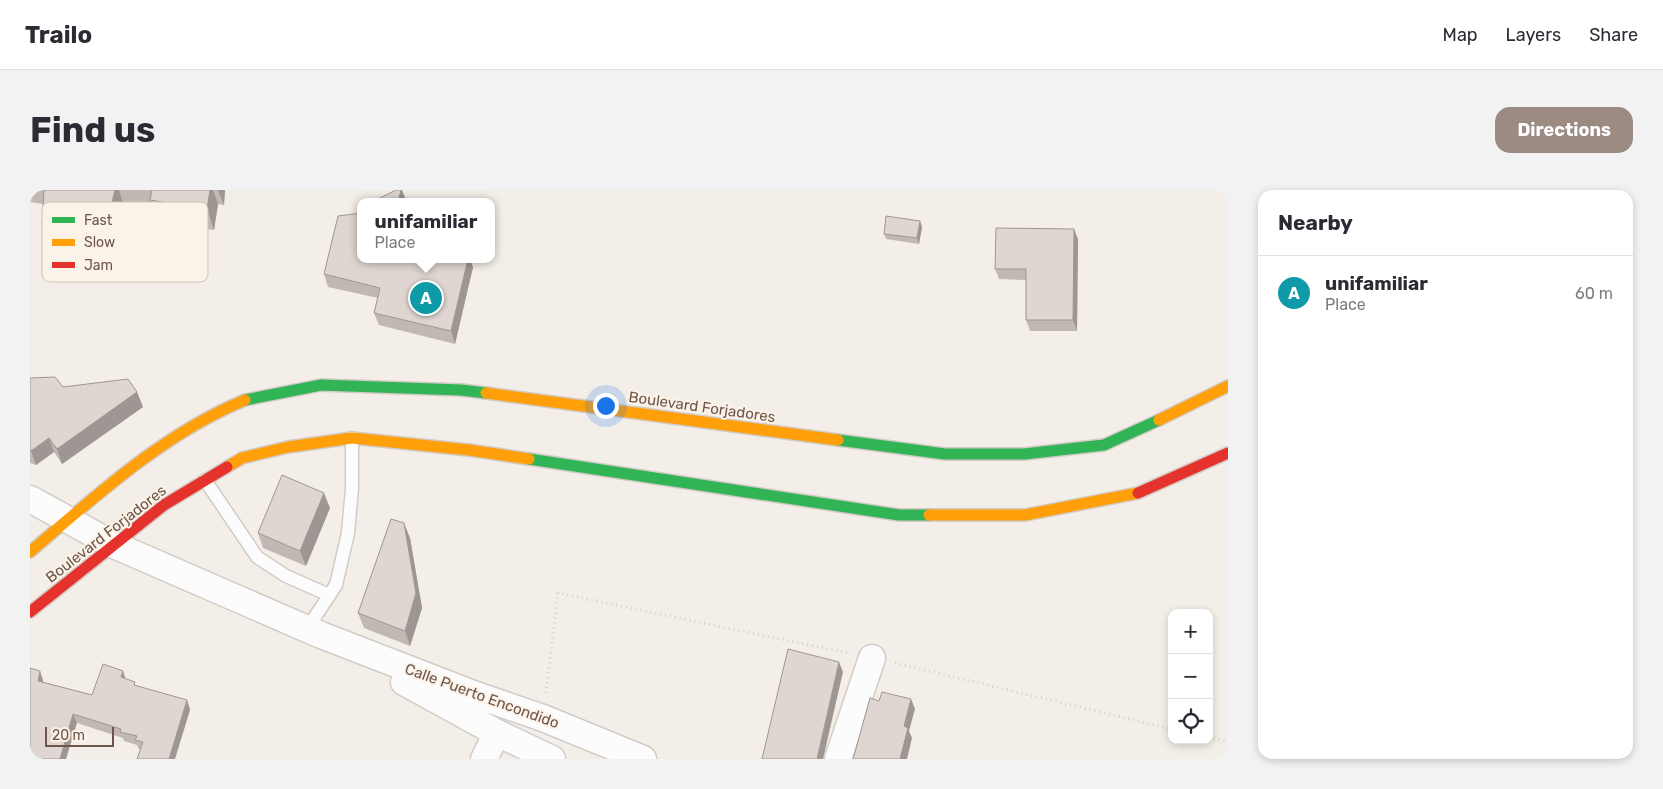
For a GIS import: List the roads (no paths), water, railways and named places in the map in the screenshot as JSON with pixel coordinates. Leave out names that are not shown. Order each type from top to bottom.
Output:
[{"type":"main road","name":"Boulevard Forjadores","points":[[30,552],[120,475],[197,422],[244,400],[321,385],[461,390],[945,454],[1024,454],[1104,445],[1192,405],[1228,386]]},
{"type":"main road","name":"Boulevard Forjadores","points":[[30,612],[164,505],[242,458],[288,447],[352,438],[469,450],[899,514],[1025,515],[1135,494],[1228,453]]},
{"type":"street","name":"Calle Puerto Encondido","points":[[30,500],[114,545],[314,632],[476,695],[543,718],[642,759]]},
{"type":"street","name":"Calle Puerto Encondido","points":[[314,632],[497,733],[552,759]]},
{"type":"street","points":[[838,759],[872,658]]},
{"type":"street","points":[[484,759],[497,733]]},
{"type":"lane","points":[[314,632],[329,595],[336,584],[348,534],[352,488],[352,438]]},
{"type":"lane","points":[[205,480],[257,557],[286,576],[329,595]]},
{"type":"place","name":"unifamiliar","points":[[426,298]]}]
